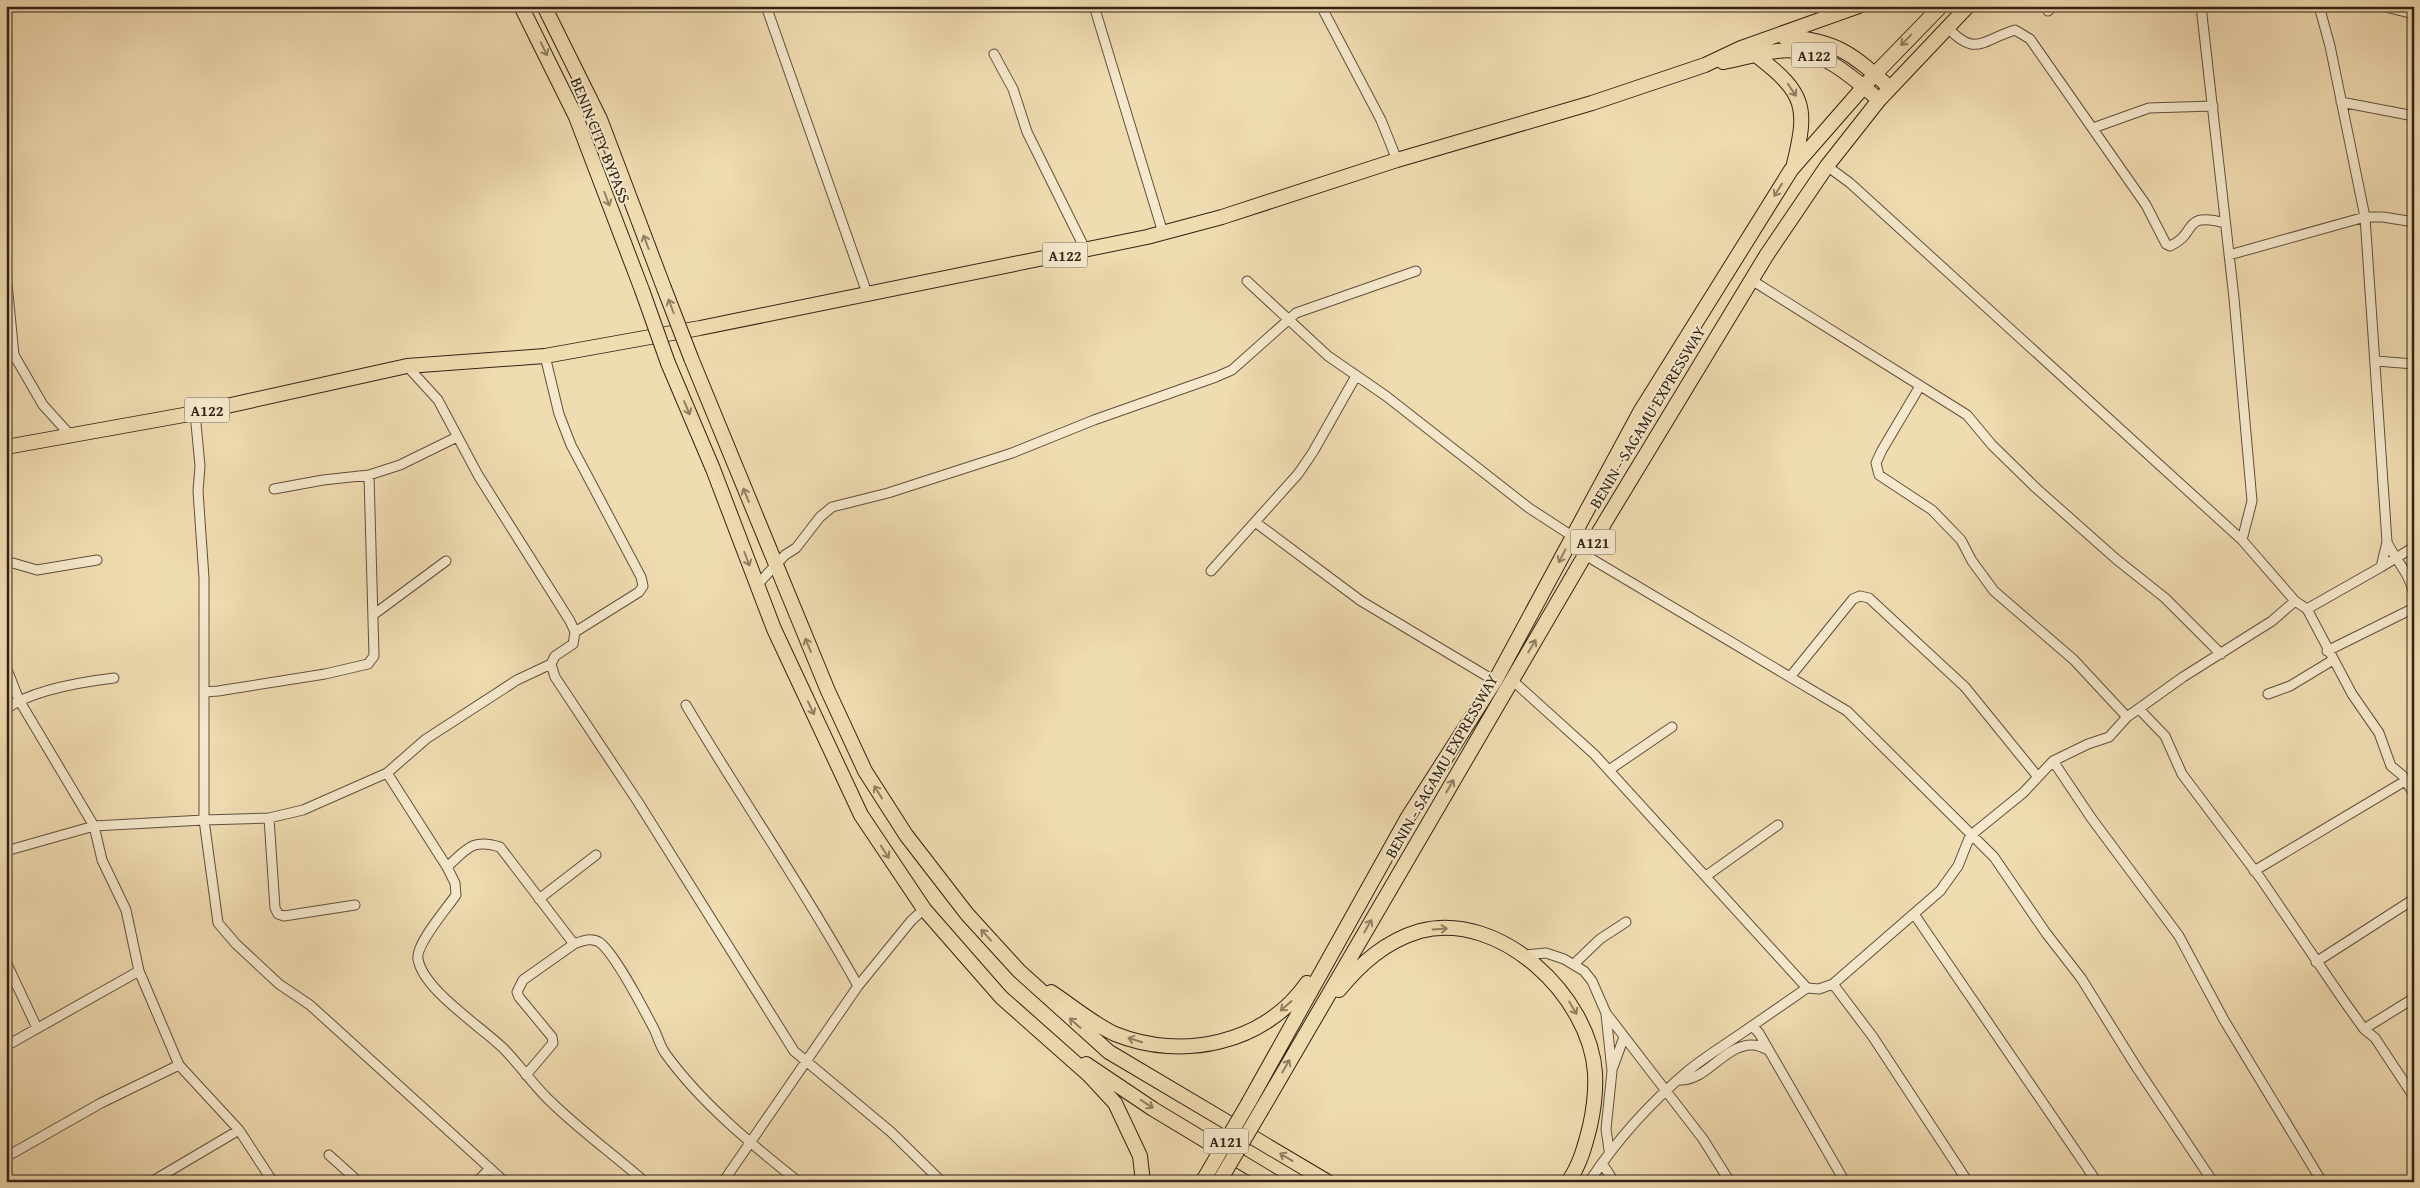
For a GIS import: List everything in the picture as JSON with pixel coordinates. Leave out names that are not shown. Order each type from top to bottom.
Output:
[{"type":"highway","name":"BENIN CITY BYPASS","points":[[521,6],[576,117],[668,363],[713,469],[774,629],[861,815],[924,909],[1001,997],[1048,1038]]},
{"type":"highway","name":"BENIN CITY BYPASS","points":[[544,6],[600,119],[691,358],[775,567],[828,691],[865,771],[906,835],[967,914],[1019,971]]},
{"type":"highway","points":[[1776,37],[1859,6]]},
{"type":"highway","name":"A121","points":[[1204,1180],[1427,785],[1495,681],[1572,536],[1664,371],[1793,166],[1863,86],[1941,6]]},
{"type":"highway","name":"BENIN - SAGAMU EXPRESSWAY","points":[[1219,1182],[1308,1027],[1687,383],[1827,166],[1878,100],[1968,6]]},
{"type":"highway","name":"A122","points":[[6,447],[194,413],[407,366],[545,356],[700,328],[867,293],[1086,251],[1222,217],[1397,160],[1592,103],[1705,65],[1741,48],[1776,37],[1803,38],[1839,47],[1875,74],[1890,88]]},
{"type":"highway","name":"A122","points":[[1705,65],[1757,56],[1778,50],[1807,53],[1825,59],[1863,86],[1878,100]]},
{"type":"highway","points":[[1757,56],[1788,84],[1800,104],[1803,119],[1793,166]]},
{"type":"highway","points":[[1019,971],[1114,1033],[1148,1044],[1169,1048],[1192,1046],[1228,1041],[1249,1033],[1270,1020],[1298,996],[1347,926]]},
{"type":"highway","points":[[1308,1027],[1358,967],[1384,946],[1420,931],[1441,928],[1466,929],[1491,937],[1524,955],[1563,993],[1578,1018],[1595,1071],[1594,1106],[1588,1134],[1578,1167],[1568,1182]]},
{"type":"highway","points":[[1019,971],[1109,1052],[1328,1182]]},
{"type":"highway","points":[[1048,1038],[1089,1075],[1115,1103],[1140,1156],[1143,1182]]},
{"type":"highway","points":[[1048,1038],[1153,1109],[1274,1182]]},
{"type":"street","points":[[766,6],[867,293]]},
{"type":"street","points":[[1094,6],[1163,233]]},
{"type":"street","points":[[1321,6],[1381,120],[1397,160]]},
{"type":"street","points":[[1820,6],[1830,18]]},
{"type":"street","points":[[2202,6],[2229,255],[2252,501],[2242,540]]},
{"type":"street","points":[[2319,6],[2365,217],[2387,542],[2381,567]]},
{"type":"street","points":[[2381,6],[2414,14]]},
{"type":"street","points":[[1947,27],[1968,45],[1977,45],[2015,30],[2030,39],[2146,205],[2166,244],[2170,246],[2176,243],[2191,224],[2199,219],[2209,218],[2225,223]]},
{"type":"street","points":[[994,54],[1013,89],[1027,132],[1086,251]]},
{"type":"street","points":[[2341,102],[2414,116]]},
{"type":"street","points":[[2092,128],[2149,108],[2213,106]]},
{"type":"street","points":[[1827,166],[1857,190],[2242,540],[2295,601],[2307,609],[2327,651],[2352,694],[2379,734],[2391,766],[2410,779],[2414,794]]},
{"type":"street","points":[[2229,255],[2365,217],[2383,217],[2414,222]]},
{"type":"street","points":[[757,585],[796,548],[820,517],[832,507],[888,492],[1012,453],[1094,420],[1216,377],[1232,370],[1287,319],[1296,314],[1416,271]]},
{"type":"street","points":[[6,273],[14,355],[43,405],[71,436]]},
{"type":"street","points":[[1247,281],[1328,356],[1386,396],[1529,508],[1572,536]]},
{"type":"street","points":[[1753,281],[1967,415],[1992,445],[2036,488],[2116,559],[2165,598],[2220,654]]},
{"type":"street","points":[[6,344],[12,330]]},
{"type":"street","points":[[545,356],[559,414],[571,445],[641,577],[643,586],[639,592],[575,632]]},
{"type":"street","points":[[2376,361],[2414,364]]},
{"type":"street","points":[[6,850],[94,826],[269,818],[303,810],[387,773],[426,738],[517,680],[551,664],[555,656],[572,644],[575,632],[570,621],[483,484],[438,400],[407,366]]},
{"type":"street","points":[[1211,571],[1298,474],[1313,452],[1356,376]]},
{"type":"street","points":[[1920,386],[1876,463],[1879,475],[1932,510],[1961,540],[1972,561],[1994,591],[2074,660],[2127,717]]},
{"type":"street","points":[[194,413],[200,466],[198,491],[204,578],[204,820],[218,923],[236,944],[279,984],[310,1005],[505,1182]]},
{"type":"street","points":[[274,489],[323,480],[370,476],[400,465],[457,437]]},
{"type":"street","points":[[204,692],[218,692],[325,674],[368,664],[374,656],[370,476]]},
{"type":"street","points":[[1255,522],[1361,601],[1495,681]]},
{"type":"street","points":[[2387,542],[2395,558],[2404,567],[2414,594]]},
{"type":"street","points":[[2307,609],[2414,547]]},
{"type":"street","points":[[1585,555],[1847,712],[1970,836],[1994,857],[2046,933],[2081,978],[2137,1068],[2213,1182]]},
{"type":"street","points":[[6,562],[37,570],[97,560]]},
{"type":"street","points":[[373,615],[446,561]]},
{"type":"street","points":[[1790,677],[1852,599],[1860,596],[1869,598],[1965,687],[2038,777]]},
{"type":"street","points":[[1589,1182],[1609,1150],[1679,1080],[1807,988],[1819,989],[1832,984],[1940,891],[1958,866],[1970,836],[2023,793],[2053,761],[2088,744],[2109,737],[2127,717],[2140,710],[2183,677],[2272,621],[2295,601]]},
{"type":"street","points":[[2327,651],[2414,608]]},
{"type":"street","points":[[2268,694],[2290,686],[2333,660]]},
{"type":"street","points":[[551,664],[555,677],[638,802],[794,1051],[891,1132],[942,1182]]},
{"type":"street","points":[[6,667],[19,700],[94,826],[102,860],[126,910],[139,971],[179,1065],[239,1130],[273,1182]]},
{"type":"street","points":[[6,709],[19,700],[90,681],[114,678]]},
{"type":"street","points":[[1512,680],[1565,726],[1609,770],[1807,988]]},
{"type":"street","points":[[686,705],[728,778],[837,949],[858,986]]},
{"type":"street","points":[[2140,710],[2165,736],[2182,774],[2254,871],[2364,1029],[2375,1038],[2414,1098]]},
{"type":"street","points":[[1609,770],[1672,727]]},
{"type":"street","points":[[2053,761],[2092,819],[2179,936],[2224,1020],[2322,1182]]},
{"type":"street","points":[[387,773],[447,867],[455,883],[456,895],[429,932],[418,953],[420,966],[441,995],[504,1049],[548,1099],[646,1182]]},
{"type":"street","points":[[2254,871],[2410,779]]},
{"type":"street","points":[[269,818],[275,908],[278,914],[284,916],[355,905]]},
{"type":"street","points":[[1706,876],[1778,825]]},
{"type":"street","points":[[447,867],[470,845],[485,842],[500,847],[574,944]]},
{"type":"street","points":[[539,899],[596,855]]},
{"type":"street","points":[[2316,962],[2414,898]]},
{"type":"street","points":[[723,1182],[858,986],[911,921],[924,909]]},
{"type":"street","points":[[1914,914],[2098,1182]]},
{"type":"street","points":[[1574,964],[1600,938],[1626,922]]},
{"type":"street","points":[[526,1075],[553,1043],[552,1038],[519,997],[517,992],[523,980],[574,944],[588,939],[595,940],[607,950],[638,1000],[663,1051],[695,1090],[750,1143],[799,1182]]},
{"type":"street","points":[[1524,955],[1546,953],[1574,964],[1584,971],[1592,981],[1606,1013],[1703,1140],[1730,1182]]},
{"type":"street","points":[[6,962],[37,1028]]},
{"type":"street","points":[[6,1046],[139,971]]},
{"type":"street","points":[[1832,984],[1873,1037],[1968,1182]]},
{"type":"street","points":[[2364,1029],[2414,998]]},
{"type":"street","points":[[1606,1013],[1612,1071],[1606,1129],[1609,1150]]},
{"type":"street","points":[[1752,1026],[1759,1032],[1845,1182]]},
{"type":"street","points":[[1612,1071],[1624,1037]]},
{"type":"street","points":[[1679,1080],[1690,1080],[1698,1077],[1735,1050],[1753,1045],[1768,1050]]},
{"type":"street","points":[[6,1157],[102,1103],[179,1065]]},
{"type":"street","points":[[151,1182],[239,1130]]},
{"type":"street","points":[[329,1155],[359,1182]]},
{"type":"street","points":[[1602,1162],[1614,1182]]},
{"type":"street","points":[[477,1182],[490,1168]]}]
